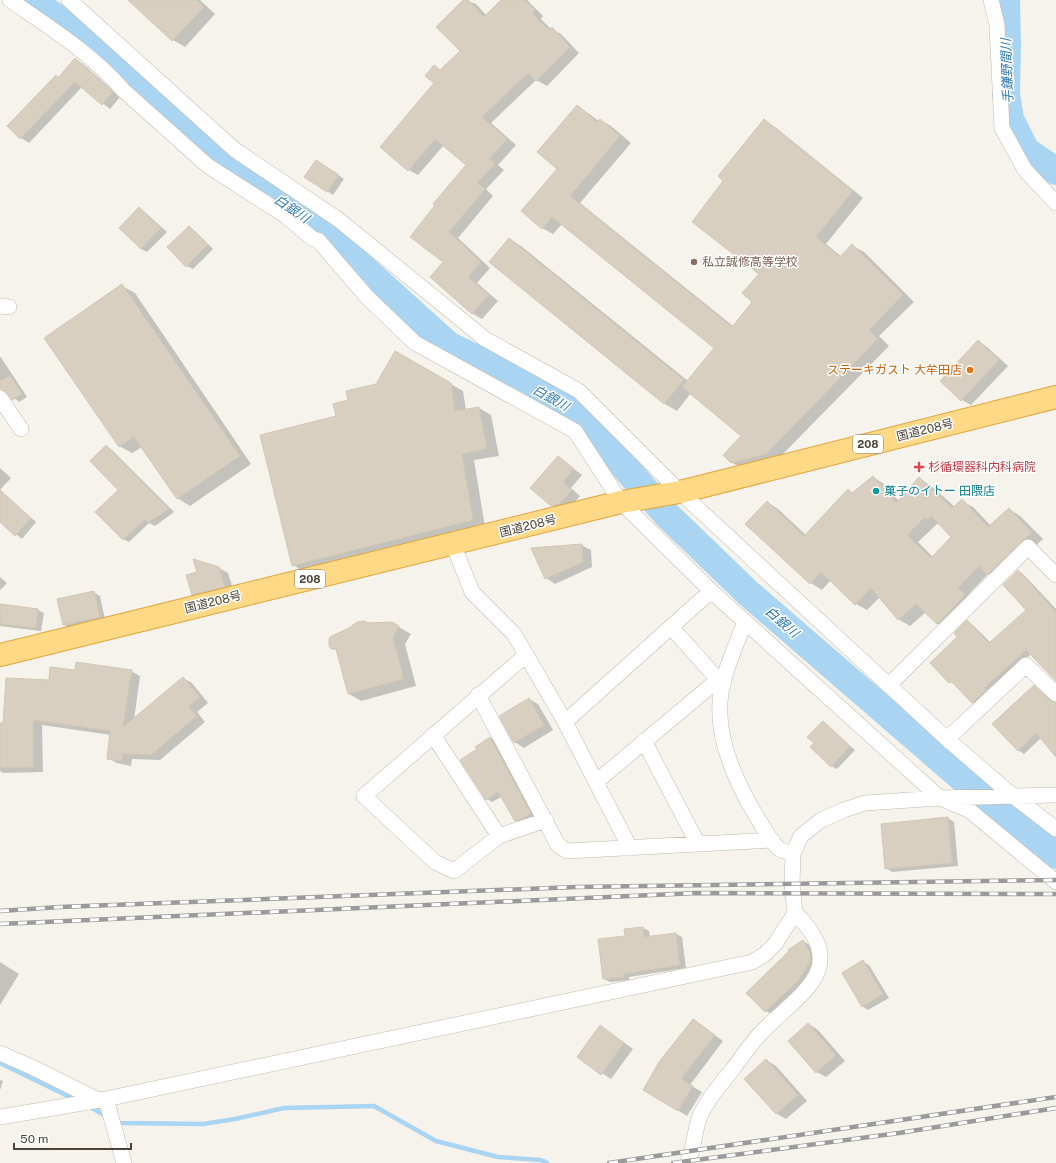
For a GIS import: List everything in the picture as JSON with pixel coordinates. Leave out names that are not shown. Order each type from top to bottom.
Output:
[{"type":"highway","name":"国道208号","points":[[0,654],[620,502],[680,492],[1056,397]]},
{"type":"street","points":[[10,0],[62,36],[111,77],[123,90],[208,166],[286,216],[313,239],[318,240],[367,297],[415,343],[575,431],[620,502],[711,591],[947,798],[969,810],[1056,882]]},
{"type":"street","points":[[69,0],[235,150],[339,220],[486,339],[579,390],[680,492],[948,739],[1007,796],[1056,829]]},
{"type":"street","points":[[991,0],[997,25],[1002,128],[1025,170],[1056,203]]},
{"type":"street","points":[[0,398],[21,429]]},
{"type":"street","points":[[453,544],[472,592],[514,634],[565,722],[630,848]]},
{"type":"street","points":[[889,685],[1028,547],[1056,575]]},
{"type":"street","points":[[565,722],[711,591]]},
{"type":"street","points":[[745,621],[721,682],[720,719],[729,759],[747,801],[778,848],[793,854]]},
{"type":"street","points":[[671,627],[721,682]]},
{"type":"street","points":[[526,655],[478,694],[364,796],[435,862],[454,871],[499,836],[546,820]]},
{"type":"street","points":[[948,739],[1026,665],[1056,694]]},
{"type":"street","points":[[596,782],[644,741],[721,682]]},
{"type":"street","points":[[478,694],[558,845],[567,851],[772,840]]},
{"type":"street","points":[[433,735],[499,836]]},
{"type":"street","points":[[644,741],[698,844]]},
{"type":"street","points":[[0,1117],[102,1100],[752,962],[764,955],[775,944],[795,912],[792,884],[793,854],[802,836],[821,820],[844,810],[866,803],[947,798],[1056,795]]},
{"type":"street","points":[[687,1163],[692,1152],[700,1116],[709,1099],[759,1035],[799,999],[812,983],[820,956],[818,944],[809,926],[795,912]]},
{"type":"street","points":[[0,1053],[102,1100],[124,1163]]},
{"type":"building","points":[[128,0],[197,0],[204,7],[172,41]]},
{"type":"building","points":[[463,0],[468,0],[484,17],[501,0],[524,0],[535,10],[532,13],[549,30],[552,27],[570,47],[536,81],[528,73],[482,117],[507,139],[489,159],[495,164],[477,183],[485,189],[449,232],[481,262],[468,277],[489,295],[472,314],[430,277],[443,262],[410,237],[435,205],[433,204],[466,165],[435,139],[408,171],[380,147],[434,83],[425,76],[434,65],[440,70],[460,51],[436,27]]},
{"type":"building","points":[[75,58],[113,92],[102,105],[75,82],[20,139],[7,126],[56,75],[58,78]]},
{"type":"building","points":[[577,105],[597,122],[600,119],[620,136],[570,196],[732,327],[752,302],[742,293],[759,274],[692,222],[723,181],[718,176],[764,119],[853,191],[816,237],[840,257],[852,244],[903,295],[869,330],[878,339],[766,454],[731,463],[723,455],[741,436],[682,387],[714,348],[552,217],[542,229],[521,211],[557,169],[537,152]]},
{"type":"building","points":[[316,160],[339,175],[327,192],[304,177]]},
{"type":"building","points":[[139,207],[161,228],[141,249],[119,228]]},
{"type":"building","points":[[189,226],[208,245],[186,267],[167,247]]},
{"type":"building","points":[[509,238],[684,380],[664,404],[489,262]]},
{"type":"building","points":[[122,284],[240,456],[177,499],[134,437],[119,447],[44,338]]},
{"type":"building","name":"ステーキガスト 大牟田店","points":[[978,340],[999,360],[961,401],[940,381]]},
{"type":"building","points":[[395,351],[451,383],[455,411],[479,407],[487,449],[462,454],[473,520],[292,566],[260,435],[336,416],[333,404],[348,400],[346,391],[376,384]]},
{"type":"building","points":[[10,375],[22,394],[12,400],[7,393],[0,388],[0,381]]},
{"type":"building","points":[[106,445],[169,509],[148,523],[145,519],[123,540],[95,512],[118,490],[90,461]]},
{"type":"building","points":[[558,456],[574,469],[563,482],[572,490],[559,504],[551,506],[530,488]]},
{"type":"building","points":[[873,476],[896,503],[919,477],[952,508],[962,499],[988,527],[1009,508],[1032,533],[987,575],[979,566],[958,588],[965,595],[937,624],[916,604],[898,620],[871,588],[855,605],[821,572],[810,584],[745,524],[767,501],[804,536],[848,489],[852,493]],"holes":[[[931,516],[951,537],[931,558],[907,535],[925,517],[928,520]]]},
{"type":"building","points":[[0,490],[31,518],[15,536],[0,522]]},
{"type":"building","points":[[582,544],[583,562],[545,579],[531,548]]},
{"type":"building","points":[[193,559],[219,567],[225,587],[192,595],[186,575],[197,572]]},
{"type":"building","points":[[1018,570],[1056,612],[1056,681],[1026,650],[984,688],[986,690],[972,703],[951,681],[949,683],[930,663],[957,637],[954,633],[967,620],[989,643],[1026,610],[1003,585]]},
{"type":"building","points":[[94,591],[100,617],[63,625],[57,599]]},
{"type":"building","points":[[0,604],[38,609],[36,628],[0,624]]},
{"type":"building","points":[[364,621],[368,623],[392,622],[399,626],[393,637],[404,679],[348,694],[336,649],[331,649],[329,646],[329,639],[357,622]]},
{"type":"building","points":[[76,662],[132,670],[123,727],[183,677],[200,697],[189,707],[197,716],[151,755],[123,754],[122,761],[107,759],[110,731],[33,720],[34,767],[0,768],[0,723],[3,723],[6,678],[49,680],[50,667],[75,670]]},
{"type":"building","points":[[1034,685],[1050,700],[1056,703],[1056,757],[1036,733],[1018,751],[992,724]]},
{"type":"building","points":[[529,698],[544,725],[514,743],[499,716]]},
{"type":"building","points":[[823,721],[850,746],[831,767],[810,747],[814,743],[807,737]]},
{"type":"building","points":[[490,737],[531,814],[524,818],[515,821],[498,792],[486,800],[460,760],[477,749],[475,747]]},
{"type":"building","points":[[948,817],[952,863],[885,869],[881,824]]},
{"type":"building","points":[[643,927],[644,937],[676,933],[680,965],[623,974],[624,977],[603,979],[598,939],[625,936],[624,929]]},
{"type":"building","points":[[803,940],[810,952],[810,962],[799,980],[765,1012],[746,993],[789,951],[788,950]]},
{"type":"building","points":[[863,960],[883,994],[862,1007],[842,973]]},
{"type":"building","points":[[693,1019],[715,1035],[681,1079],[693,1086],[678,1111],[643,1090],[659,1062]]},
{"type":"building","points":[[808,1023],[836,1055],[816,1073],[788,1041]]},
{"type":"building","points":[[600,1025],[624,1043],[601,1075],[577,1057]]},
{"type":"building","points":[[766,1059],[798,1095],[776,1114],[744,1079]]},
{"type":"waterway","name":"白銀川","points":[[31,0],[61,21],[145,91],[208,151],[240,177],[301,212],[448,345],[569,404],[667,515],[748,593],[998,809],[1056,855]]},
{"type":"waterway","name":"手鎌野間川","points":[[1006,0],[1006,94],[1010,119],[1026,151],[1056,171]]},
{"type":"waterway","points":[[0,1063],[74,1099]]},
{"type":"waterway","points":[[88,1106],[108,1117]]},
{"type":"waterway","points":[[116,1121],[120,1123],[203,1124],[235,1119],[284,1108],[374,1106],[436,1141],[498,1157],[541,1160],[547,1163]]},
{"type":"railway","points":[[0,911],[60,907],[576,887],[1056,880]]},
{"type":"railway","points":[[0,924],[697,893],[1056,894]]},
{"type":"railway","points":[[609,1163],[1056,1097]]},
{"type":"railway","points":[[673,1163],[899,1133],[1056,1108]]},
{"type":"place","name":"私立誠修高等学校","points":[[694,262]]},
{"type":"place","name":"ステーキガスト 大牟田店","points":[[970,370]]},
{"type":"place","name":"杉循環器科内科病院","points":[[919,467]]},
{"type":"place","name":"菓子のイトー 田隈店","points":[[876,491]]}]
